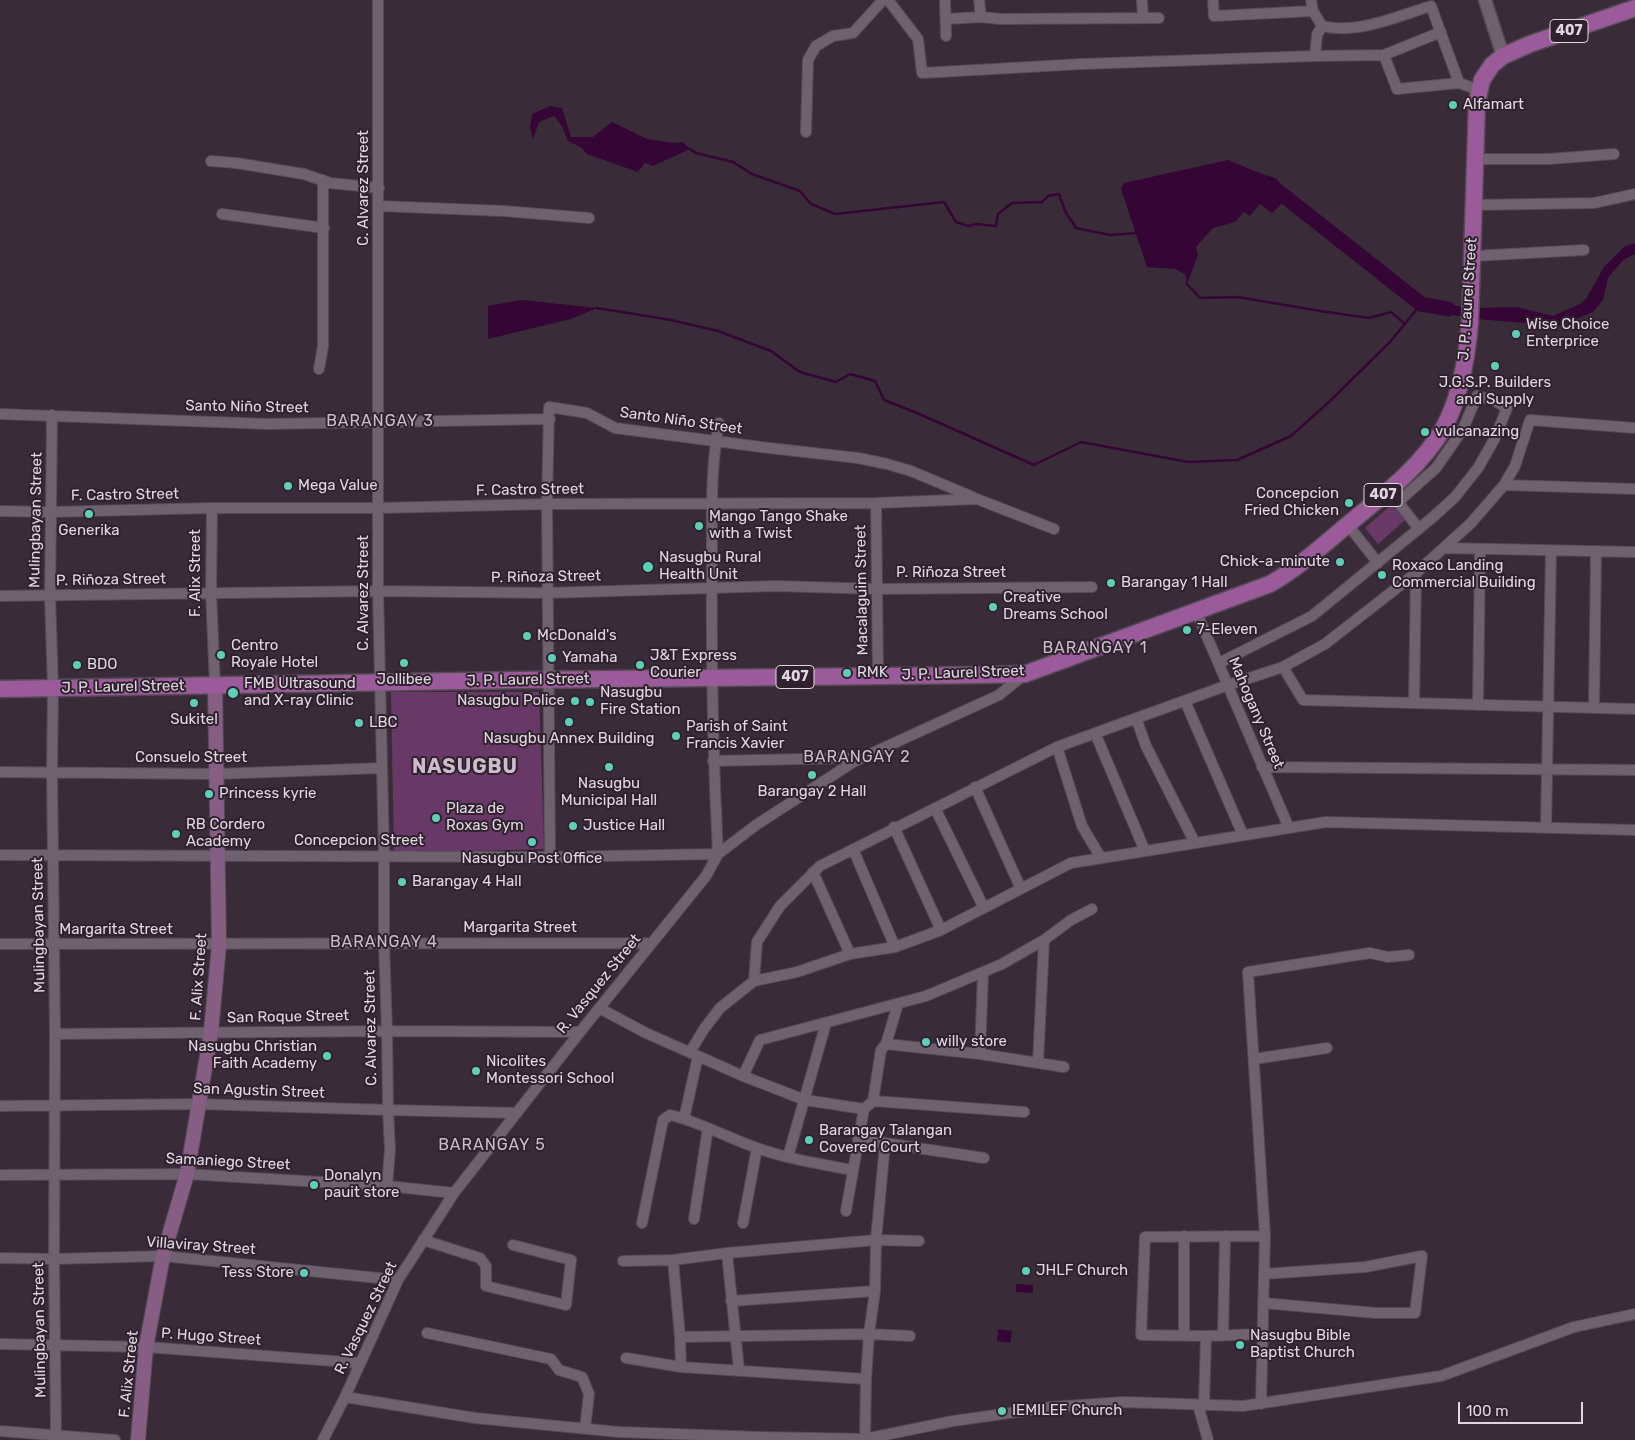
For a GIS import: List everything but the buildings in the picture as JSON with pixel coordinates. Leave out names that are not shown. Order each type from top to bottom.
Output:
[{"type":"main road","name":"J. P. Laurel Street","points":[[0,689],[1025,674],[1270,584],[1282,577],[1348,525],[1418,463],[1443,428],[1458,394],[1470,322],[1479,90],[1482,80],[1492,65],[1504,56],[1530,44],[1635,8]]},
{"type":"main road","name":"F. Alix Street","points":[[138,1440],[146,1347],[163,1256],[187,1174],[211,1032],[219,945],[214,685]]},
{"type":"street","name":"C. Alvarez Street","points":[[378,0],[378,591],[384,943],[390,1150],[387,1186]]},
{"type":"street","points":[[806,132],[808,60],[816,46],[833,36],[853,33],[883,0]]},
{"type":"street","points":[[888,0],[918,39],[922,73],[1082,64],[1384,55],[1441,32]]},
{"type":"street","points":[[945,0],[946,36]]},
{"type":"street","points":[[978,0],[981,17]]},
{"type":"street","points":[[1142,0],[1143,18]]},
{"type":"street","points":[[1213,0],[1214,16],[1313,11]]},
{"type":"street","points":[[1311,0],[1313,11],[1322,26],[1334,29],[1358,27],[1431,6],[1459,83]]},
{"type":"street","points":[[1485,0],[1504,56]]},
{"type":"street","points":[[946,19],[981,17],[1001,20],[1159,18]]},
{"type":"street","points":[[1315,56],[1317,35],[1322,26]]},
{"type":"street","points":[[1384,55],[1397,89],[1459,83],[1479,90]]},
{"type":"street","points":[[1476,159],[1549,158],[1614,154]]},
{"type":"street","points":[[211,161],[222,161],[304,174],[351,186],[379,188]]},
{"type":"street","points":[[320,369],[323,346],[323,180]]},
{"type":"street","points":[[1474,205],[1594,203],[1635,194]]},
{"type":"street","points":[[378,206],[504,211],[589,218]]},
{"type":"street","points":[[222,214],[324,228]]},
{"type":"street","points":[[1473,256],[1584,250]]},
{"type":"street","points":[[1223,661],[1312,616],[1378,563],[1418,529],[1455,497],[1478,468],[1495,438],[1507,408],[1493,400],[1477,396],[1462,429],[1436,468],[1398,502],[1418,529]]},
{"type":"street","name":"Santo Niño Street","points":[[0,414],[269,424],[378,423],[550,419],[549,407],[587,413],[615,428],[858,458],[887,464],[911,471],[977,499]]},
{"type":"street","name":"Mulingbayan Street","points":[[52,415],[50,596],[53,688],[52,772],[56,1034],[54,1259],[56,1435]]},
{"type":"street","points":[[550,419],[547,504],[550,857]]},
{"type":"street","points":[[754,981],[757,942],[780,906],[820,866],[894,827],[1057,747],[1228,685],[1284,667],[1324,644],[1416,573],[1471,523],[1504,485],[1515,466],[1530,420],[1635,428]]},
{"type":"street","points":[[718,854],[713,761],[712,589],[715,441],[719,423]]},
{"type":"street","points":[[1504,485],[1635,488]]},
{"type":"street","name":"F. Castro Street","points":[[0,511],[379,508],[713,502],[876,503],[977,499],[1054,529]]},
{"type":"street","name":"Macalaguim Street","points":[[876,503],[878,676]]},
{"type":"street","name":"F. Alix Street","points":[[212,508],[211,593],[214,685]]},
{"type":"street","points":[[1348,525],[1378,563]]},
{"type":"street","points":[[1445,548],[1635,552]]},
{"type":"street","points":[[1478,705],[1480,549]]},
{"type":"street","points":[[1546,828],[1551,550]]},
{"type":"street","points":[[1594,708],[1596,551]]},
{"type":"street","points":[[1414,703],[1416,573]]},
{"type":"street","name":"P. Riñoza Street","points":[[0,596],[378,591],[547,593],[776,586],[878,589],[1092,587]]},
{"type":"street","name":"Mahogany Street","points":[[1196,611],[1290,828]]},
{"type":"street","points":[[1284,667],[1303,700],[1635,709]]},
{"type":"street","name":"R. Vasquez Street","points":[[323,1440],[345,1397],[398,1280],[454,1193],[599,1008],[706,876],[718,854],[756,825],[855,761],[999,695],[1025,674]]},
{"type":"street","points":[[1185,701],[1243,835]]},
{"type":"street","points":[[1136,718],[1146,746],[1194,843]]},
{"type":"street","points":[[1095,733],[1145,851]]},
{"type":"street","points":[[1057,747],[1082,826],[1101,858]]},
{"type":"street","points":[[713,761],[846,758],[855,761]]},
{"type":"street","points":[[1262,766],[1635,770]]},
{"type":"street","name":"Consuelo Street","points":[[0,772],[216,774],[382,768]]},
{"type":"street","points":[[975,787],[1021,889]]},
{"type":"street","points":[[934,808],[984,908]]},
{"type":"street","points":[[684,1118],[694,1054],[704,1029],[720,1008],[754,981],[796,972],[850,954],[895,947],[941,930],[1071,863],[1326,822],[1635,830]]},
{"type":"street","points":[[894,827],[941,930]]},
{"type":"street","points":[[853,849],[895,947]]},
{"type":"street","name":"Concepcion Street","points":[[0,855],[550,857],[718,854]]},
{"type":"street","points":[[813,872],[850,954]]},
{"type":"street","points":[[743,1076],[760,1040],[926,996],[1002,964],[1044,940],[1071,920],[1092,909]]},
{"type":"street","points":[[1038,1063],[1044,940]]},
{"type":"street","name":"Margarita Street","points":[[0,944],[651,943]]},
{"type":"street","points":[[1261,1404],[1265,1236],[1248,972],[1370,953],[1388,957],[1409,955]]},
{"type":"street","points":[[980,1054],[983,972]]},
{"type":"street","points":[[846,1210],[864,1110],[873,1101],[881,1050],[886,1044],[898,1004]]},
{"type":"street","points":[[599,1008],[646,1033],[743,1076],[804,1100],[864,1110]]},
{"type":"street","points":[[788,1157],[826,1023]]},
{"type":"street","name":"San Roque Street","points":[[56,1034],[387,1031],[580,1032]]},
{"type":"street","points":[[886,1044],[980,1054],[1064,1067]]},
{"type":"street","points":[[1254,1059],[1327,1048]]},
{"type":"street","points":[[873,1101],[1024,1112]]},
{"type":"street","name":"San Agustin Street","points":[[0,1106],[199,1104],[517,1113]]},
{"type":"street","points":[[642,1223],[663,1120],[670,1115],[684,1118],[757,1148],[788,1157],[852,1170]]},
{"type":"street","points":[[694,1218],[708,1128]]},
{"type":"street","points":[[858,1139],[984,1158]]},
{"type":"street","points":[[865,1439],[869,1334],[875,1291],[876,1240],[885,1144]]},
{"type":"street","points":[[743,1223],[757,1148]]},
{"type":"street","name":"Samaniego Street","points":[[0,1175],[187,1174],[387,1186],[454,1193]]},
{"type":"street","points":[[1262,1334],[1223,1336],[1141,1335],[1145,1236],[1265,1236]]},
{"type":"street","points":[[1184,1236],[1184,1336]]},
{"type":"street","points":[[1223,1336],[1225,1236]]},
{"type":"street","points":[[423,1240],[480,1258],[486,1266],[486,1286],[566,1305],[571,1260],[513,1245]]},
{"type":"street","points":[[623,1261],[673,1260],[727,1253],[876,1240],[919,1241]]},
{"type":"street","points":[[727,1253],[739,1370]]},
{"type":"street","name":"Villaviray Street","points":[[0,1258],[54,1259],[163,1256],[398,1280]]},
{"type":"street","points":[[1263,1303],[1376,1313],[1415,1313],[1422,1256],[1365,1267],[1264,1274]]},
{"type":"street","points":[[673,1260],[681,1367]]},
{"type":"street","points":[[732,1301],[875,1291]]},
{"type":"street","points":[[345,1397],[475,1418],[585,1428],[656,1433],[865,1439],[953,1422],[1052,1407],[1124,1402],[1243,1406],[1441,1376],[1574,1327],[1635,1314]]},
{"type":"street","points":[[427,1333],[551,1359],[559,1370],[582,1377],[589,1394],[585,1428]]},
{"type":"street","points":[[680,1337],[869,1334],[910,1336]]},
{"type":"street","points":[[1206,1336],[1201,1405],[1208,1440]]},
{"type":"street","name":"P. Hugo Street","points":[[0,1344],[146,1347],[360,1363]]},
{"type":"street","points":[[626,1358],[681,1367],[866,1379]]},
{"type":"street","points":[[0,1430],[115,1440]]},
{"type":"shaded area","points":[[550,106],[562,108],[571,137],[593,137],[612,122],[647,139],[674,143],[683,142],[690,149],[653,166],[645,163],[638,172],[587,154],[582,148],[568,141],[562,126],[554,116],[539,122],[533,139],[530,127],[532,114]]},
{"type":"shaded area","points":[[1228,160],[1277,179],[1284,189],[1281,204],[1272,213],[1260,204],[1250,216],[1244,212],[1235,222],[1213,228],[1196,247],[1198,255],[1187,284],[1185,274],[1175,269],[1147,267],[1121,189],[1124,183]]},
{"type":"shaded area","points":[[1635,243],[1635,254],[1623,260],[1608,278],[1603,300],[1593,312],[1558,326],[1478,319],[1435,312],[1427,303],[1476,308],[1517,307],[1553,316],[1580,304],[1586,299],[1604,267],[1624,247]]},
{"type":"shaded area","points":[[522,300],[597,308],[571,319],[488,339],[488,306]]},
{"type":"shaded area","points":[[1392,504],[1405,520],[1378,544],[1365,528]]},
{"type":"shaded area","points":[[391,692],[539,692],[544,849],[394,853]]},
{"type":"shaded area","points":[[1016,1284],[1033,1285],[1033,1293],[1016,1292]]},
{"type":"shaded area","points":[[998,1329],[1012,1331],[1010,1343],[997,1341]]},
{"type":"waterway","points":[[690,149],[696,153],[733,162],[752,174],[800,191],[811,204],[835,214],[944,202],[956,222],[968,226],[976,224],[996,226],[998,214],[1012,203],[1042,202],[1048,196],[1059,194],[1065,211],[1076,228],[1110,235],[1137,233]]},
{"type":"waterway","points":[[1267,185],[1279,192],[1421,304],[1448,309]]},
{"type":"waterway","points":[[1187,284],[1200,298],[1238,297],[1369,318],[1391,312],[1405,324]]},
{"type":"waterway","points":[[597,308],[671,320],[718,331],[771,351],[800,372],[836,382],[850,374],[875,381],[884,400],[1034,465],[1081,442],[1188,462],[1237,460],[1291,436],[1390,342],[1421,304]]},
{"type":"place","name":"Alfamart","points":[[1453,105]]},
{"type":"place","name":"Wise Choice Enterprice","points":[[1516,334]]},
{"type":"place","name":"J.G.S.P. Builders and Supply","points":[[1495,366]]},
{"type":"place","name":"vulcanazing","points":[[1425,432]]},
{"type":"place","name":"Mega Value","points":[[288,486]]},
{"type":"place","name":"Concepcion Fried Chicken","points":[[1349,503]]},
{"type":"place","name":"Generika","points":[[89,514]]},
{"type":"place","name":"Mango Tango Shake with a Twist","points":[[699,526]]},
{"type":"place","name":"Chick-a-minute","points":[[1340,562]]},
{"type":"place","name":"Nasugbu Rural Health Unit","points":[[648,567]]},
{"type":"place","name":"Roxaco Landing Commercial Building","points":[[1382,575]]},
{"type":"place","name":"Barangay 1 Hall","points":[[1111,583]]},
{"type":"place","name":"Creative Dreams School","points":[[993,607]]},
{"type":"place","name":"7-Eleven","points":[[1187,630]]},
{"type":"place","name":"McDonald's","points":[[527,636]]},
{"type":"place","name":"Centro Royale Hotel","points":[[221,655]]},
{"type":"place","name":"Yamaha","points":[[552,658]]},
{"type":"place","name":"Jollibee","points":[[404,663]]},
{"type":"place","name":"BDO","points":[[77,665]]},
{"type":"place","name":"J&T Express Courier","points":[[640,665]]},
{"type":"place","name":"RMK","points":[[847,673]]},
{"type":"place","name":"FMB Ultrasound and X-ray Clinic","points":[[233,693]]},
{"type":"place","name":"Nasugbu Police","points":[[575,701]]},
{"type":"place","name":"Nasugbu Fire Station","points":[[590,702]]},
{"type":"place","name":"Sukitel","points":[[194,703]]},
{"type":"place","name":"Nasugbu Annex Building","points":[[569,722]]},
{"type":"place","name":"LBC","points":[[359,723]]},
{"type":"place","name":"Parish of Saint Francis Xavier","points":[[676,736]]},
{"type":"place","name":"Nasugbu Municipal Hall","points":[[609,767]]},
{"type":"place","name":"Barangay 2 Hall","points":[[812,775]]},
{"type":"place","name":"Princess kyrie","points":[[209,794]]},
{"type":"place","name":"Plaza de Roxas Gym","points":[[436,818]]},
{"type":"place","name":"Justice Hall","points":[[573,826]]},
{"type":"place","name":"RB Cordero Academy","points":[[176,834]]},
{"type":"place","name":"Nasugbu Post Office","points":[[532,842]]},
{"type":"place","name":"Barangay 4 Hall","points":[[402,882]]},
{"type":"place","name":"willy store","points":[[926,1042]]},
{"type":"place","name":"Nasugbu Christian Faith Academy","points":[[327,1056]]},
{"type":"place","name":"Nicolites Montessori School","points":[[476,1071]]},
{"type":"place","name":"Barangay Talangan Covered Court","points":[[809,1140]]},
{"type":"place","name":"Donalyn pauit store","points":[[314,1185]]},
{"type":"place","name":"JHLF Church","points":[[1026,1271]]},
{"type":"place","name":"Tess Store","points":[[304,1273]]},
{"type":"place","name":"Nasugbu Bible Baptist Church","points":[[1240,1345]]},
{"type":"place","name":"IEMILEF Church","points":[[1002,1411]]},
{"type":"district","name":"BARANGAY 3","points":[[380,421]]},
{"type":"district","name":"BARANGAY 1","points":[[1095,648]]},
{"type":"district","name":"BARANGAY 2","points":[[857,757]]},
{"type":"district","name":"NASUGBU","points":[[465,767]]},
{"type":"district","name":"BARANGAY 4","points":[[384,942]]},
{"type":"district","name":"BARANGAY 5","points":[[492,1145]]}]
